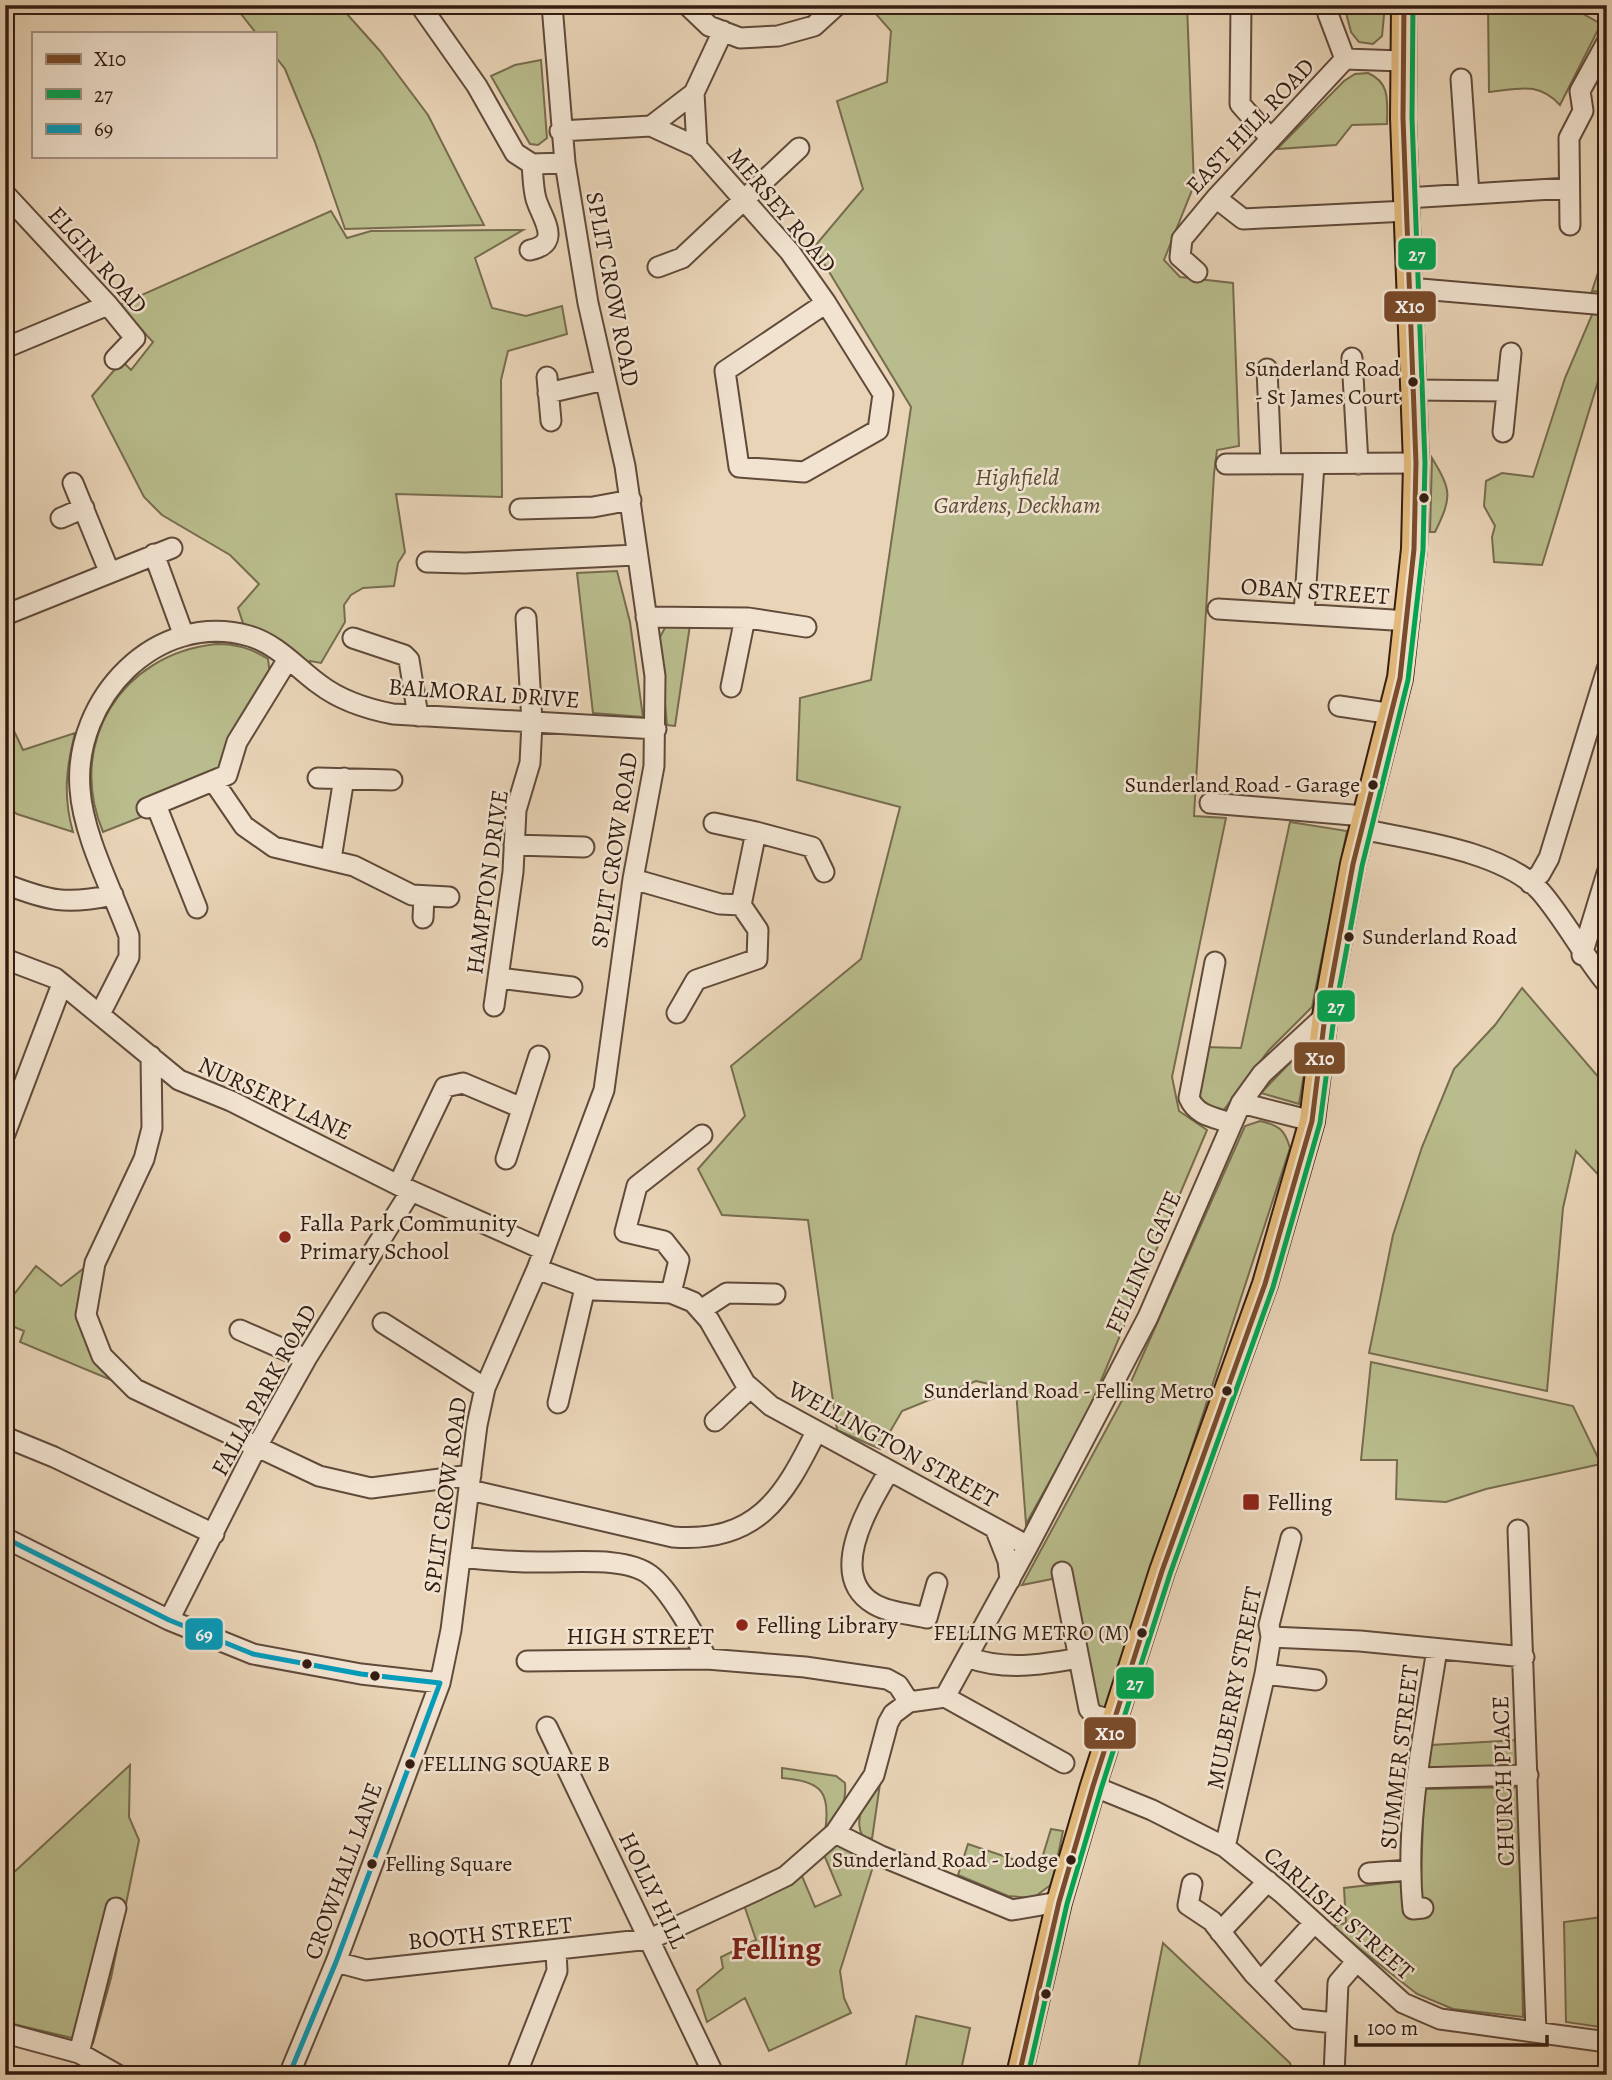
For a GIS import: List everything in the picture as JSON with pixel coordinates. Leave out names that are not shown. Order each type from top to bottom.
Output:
[{"type":"main road","points":[[1018,2075],[1059,1902],[1093,1786],[1162,1571],[1265,1284],[1312,1121],[1325,1016],[1362,822],[1393,714],[1409,621],[1416,463],[1402,61],[1405,5]]},
{"type":"street","points":[[420,5],[477,86],[515,153],[533,164],[565,163]]},
{"type":"street","name":"SPLIT CROW ROAD","points":[[440,1683],[451,1630],[485,1388],[537,1269],[604,1090],[633,879],[653,766],[656,729],[655,676],[636,555],[631,500],[588,303],[560,131],[552,5]]},
{"type":"street","points":[[687,5],[709,26],[740,38],[778,36],[814,26],[837,5]]},
{"type":"street","points":[[1241,5],[1241,104],[1271,139]]},
{"type":"street","points":[[1328,5],[1328,15],[1345,59]]},
{"type":"street","points":[[651,126],[694,93],[723,31]]},
{"type":"street","points":[[1570,225],[1569,138],[1583,111],[1580,91],[1607,41]]},
{"type":"street","name":"EAST HILL ROAD","points":[[1197,272],[1180,257],[1178,249],[1182,239],[1216,198],[1345,59],[1402,61]]},
{"type":"street","points":[[1469,91],[1469,194]]},
{"type":"street","points":[[694,93],[697,147]]},
{"type":"street","name":"MERSEY ROAD","points":[[560,131],[651,126],[697,147],[790,252],[826,303],[883,394],[878,430],[804,472],[739,467],[725,371],[826,303]]},
{"type":"street","points":[[658,267],[682,258],[799,148]]},
{"type":"street","points":[[530,250],[541,247],[547,241],[548,231],[535,197],[533,164]]},
{"type":"street","points":[[1216,198],[1242,219],[1406,204],[1469,194],[1569,188]]},
{"type":"street","name":"ELGIN ROAD","points":[[5,194],[135,338],[115,359]]},
{"type":"street","points":[[1409,288],[1581,306],[1607,306]]},
{"type":"street","points":[[5,348],[108,305]]},
{"type":"street","points":[[1503,432],[1511,352]]},
{"type":"street","points":[[1352,358],[1358,464]]},
{"type":"street","points":[[1268,369],[1271,464]]},
{"type":"street","points":[[551,421],[548,385],[604,380]]},
{"type":"street","points":[[1414,390],[1507,391]]},
{"type":"street","points":[[1226,464],[1416,463]]},
{"type":"street","points":[[1304,614],[1314,464]]},
{"type":"street","points":[[73,483],[110,571]]},
{"type":"street","points":[[520,509],[593,507],[631,500]]},
{"type":"street","points":[[61,518],[84,508]]},
{"type":"street","points":[[5,615],[163,551],[184,636]]},
{"type":"street","points":[[427,562],[465,563],[636,555]]},
{"type":"street","name":"OBAN STREET","points":[[1218,609],[1409,621]]},
{"type":"street","points":[[646,617],[745,618],[806,627]]},
{"type":"street","name":"HAMPTON DRIVE","points":[[494,1006],[516,810],[530,763],[532,722],[526,618]]},
{"type":"street","points":[[730,687],[745,618]]},
{"type":"street","name":"BALMORAL DRIVE","points":[[100,1014],[129,957],[129,936],[83,812],[79,789],[80,758],[86,730],[104,695],[124,670],[153,649],[184,636],[229,632],[253,637],[273,647],[339,697],[370,709],[418,716],[656,729]]},
{"type":"street","points":[[353,638],[408,647],[418,716]]},
{"type":"street","points":[[197,908],[151,806],[214,782],[230,769],[237,742],[288,659]]},
{"type":"street","points":[[508,662],[528,660]]},
{"type":"street","points":[[1530,883],[1540,874],[1549,858],[1607,669]]},
{"type":"street","points":[[1339,706],[1393,714]]},
{"type":"street","points":[[318,778],[392,780]]},
{"type":"street","points":[[331,859],[344,778]]},
{"type":"street","points":[[214,782],[244,826],[263,842],[287,852],[331,859],[367,872],[399,891],[449,897]]},
{"type":"street","points":[[1210,803],[1362,822],[1515,871],[1541,892],[1582,955],[1607,984]]},
{"type":"street","points":[[714,823],[812,847],[824,872]]},
{"type":"street","points":[[677,1013],[696,980],[757,959],[758,930],[741,905],[756,832]]},
{"type":"street","points":[[514,845],[584,847]]},
{"type":"street","points":[[1582,955],[1607,873]]},
{"type":"street","points":[[633,879],[720,904],[741,905]]},
{"type":"street","points":[[5,884],[46,900],[87,900],[113,895]]},
{"type":"street","points":[[423,918],[424,896]]},
{"type":"street","name":"NURSERY LANE","points":[[5,959],[55,978],[179,1080],[231,1101],[405,1188],[544,1250]]},
{"type":"street","points":[[1215,962],[1189,1098],[1193,1107],[1202,1114],[1231,1123]]},
{"type":"street","points":[[499,978],[572,987]]},
{"type":"street","points":[[5,1134],[62,984]]},
{"type":"street","name":"FELLING GATE","points":[[944,1697],[1010,1580],[1148,1317],[1241,1103],[1262,1074],[1325,1016]]},
{"type":"street","points":[[151,1056],[152,1128],[144,1159],[95,1263],[86,1315],[102,1356],[135,1389],[319,1476],[371,1488],[470,1483],[673,1537],[706,1537],[742,1527],[771,1507],[796,1474],[817,1432]]},
{"type":"street","points":[[506,1159],[539,1056]]},
{"type":"street","name":"FALLA PARK ROAD","points":[[169,1620],[256,1448],[405,1188],[445,1087],[463,1083],[522,1108]]},
{"type":"street","points":[[1241,1103],[1312,1121]]},
{"type":"street","points":[[671,1293],[680,1261],[664,1241],[625,1232],[637,1186],[702,1135]]},
{"type":"street","points":[[537,1269],[585,1288],[671,1293],[684,1297],[701,1310],[727,1293],[775,1294]]},
{"type":"street","points":[[558,1403],[585,1288]]},
{"type":"street","name":"WELLINGTON STREET","points":[[701,1310],[732,1366],[750,1388],[771,1406],[1028,1546]]},
{"type":"street","points":[[383,1323],[485,1388]]},
{"type":"street","points":[[240,1330],[306,1359]]},
{"type":"street","points":[[715,1421],[750,1388]]},
{"type":"street","points":[[5,1437],[54,1457],[214,1534]]},
{"type":"street","points":[[888,1471],[846,1538],[858,1586],[875,1605],[928,1618],[937,1583]]},
{"type":"street","points":[[995,1528],[1008,1561],[1010,1580]]},
{"type":"street","name":"CHURCH PLACE","points":[[1518,1530],[1536,2032]]},
{"type":"street","points":[[5,1538],[169,1620],[253,1654],[360,1674],[440,1683]]},
{"type":"street","name":"MULBERRY STREET","points":[[1225,1847],[1265,1674],[1269,1625],[1291,1538]]},
{"type":"street","points":[[460,1557],[609,1563],[640,1569],[652,1576],[665,1593],[707,1659]]},
{"type":"street","points":[[1062,1572],[1090,1709],[1094,1715],[1115,1721]]},
{"type":"street","points":[[1270,1637],[1524,1657]]},
{"type":"street","name":"SUMMER STREET","points":[[1423,1908],[1413,1909],[1410,1870],[1417,1778],[1437,1649]]},
{"type":"street","points":[[967,1657],[990,1666],[1040,1665],[1079,1658]]},
{"type":"street","name":"HIGH STREET","points":[[527,1661],[707,1659],[805,1667],[887,1679],[898,1685],[909,1702]]},
{"type":"street","points":[[1265,1674],[1316,1680]]},
{"type":"street","name":"CROWHALL LANE","points":[[289,2075],[337,1962],[440,1683]]},
{"type":"street","points":[[909,1702],[944,1697],[1064,1763]]},
{"type":"street","name":"BOOTH STREET","points":[[337,1962],[366,1970],[650,1939],[786,1876],[835,1833],[874,1775],[893,1714],[909,1702]]},
{"type":"street","name":"HOLLY HILL","points":[[547,1727],[714,2075]]},
{"type":"street","points":[[1417,1778],[1528,1774]]},
{"type":"street","name":"CARLISLE STREET","points":[[1093,1786],[1152,1810],[1225,1847],[1268,1881],[1403,2003],[1440,2018],[1607,2042]]},
{"type":"street","points":[[835,1833],[881,1856],[1012,1910],[1059,1902]]},
{"type":"street","name":"SUMMER STREET","points":[[1369,1873],[1410,1870]]},
{"type":"street","points":[[1220,1932],[1268,1881]]},
{"type":"street","points":[[1192,1884],[1188,1905],[1212,1921],[1261,1981],[1298,2020],[1334,2023]]},
{"type":"street","points":[[79,2053],[116,1909]]},
{"type":"street","points":[[1261,1981],[1314,1923]]},
{"type":"street","points":[[516,2075],[557,1971],[556,1951]]},
{"type":"street","points":[[1334,2075],[1334,2023],[1338,1983],[1356,1962]]},
{"type":"street","points":[[5,2033],[79,2053],[118,2075]]},
{"type":"green space","points":[[234,5],[339,5],[380,51],[428,115],[484,225],[345,229],[315,142],[285,69],[276,57],[276,32],[255,32]]},
{"type":"green space","name":"Highfield Gardens, Deckham","points":[[868,5],[1187,5],[1194,185],[1164,260],[1180,277],[1233,283],[1239,446],[1217,450],[1214,474],[1194,816],[1226,818],[1172,1077],[1179,1111],[1207,1130],[1086,1416],[1026,1524],[1016,1390],[976,1381],[902,1411],[880,1449],[837,1430],[808,1220],[722,1215],[698,1169],[745,1116],[731,1066],[861,959],[900,807],[797,780],[800,698],[871,680],[911,407],[814,247],[863,189],[837,101],[887,82],[891,31]]},
{"type":"green space","points":[[1344,5],[1385,5],[1382,36],[1373,44],[1359,42],[1351,32]]},
{"type":"green space","points":[[1488,5],[1567,5],[1601,24],[1560,105],[1544,92],[1528,88],[1489,92]]},
{"type":"green space","points":[[541,60],[547,138],[538,145],[530,144],[491,76],[515,65]]},
{"type":"green space","points":[[1368,73],[1381,82],[1384,88],[1387,124],[1352,125],[1336,145],[1277,149],[1344,81],[1355,74]]},
{"type":"green space","points":[[331,211],[347,238],[371,231],[523,230],[475,258],[492,308],[526,316],[562,306],[567,334],[508,351],[501,380],[502,497],[396,494],[405,552],[398,563],[394,586],[363,588],[351,595],[344,605],[345,622],[321,663],[310,661],[310,669],[244,626],[238,608],[259,584],[230,555],[162,515],[144,497],[92,396],[122,361],[131,370],[153,342],[119,305]]},
{"type":"green space","points":[[1607,245],[1607,292],[1592,291]]},
{"type":"green space","points":[[1594,310],[1607,312],[1607,352],[1542,565],[1494,562],[1492,537],[1495,526],[1484,506],[1486,481],[1502,473],[1533,477],[1565,378]]},
{"type":"green space","points":[[1432,458],[1447,494],[1445,510],[1435,532],[1430,532]]},
{"type":"green space","points":[[617,571],[630,622],[643,717],[593,713],[577,573]]},
{"type":"green space","points":[[668,622],[690,625],[675,726],[667,725],[659,639]]},
{"type":"green space","points":[[216,644],[243,647],[262,655],[268,659],[270,674],[223,773],[146,815],[103,832],[93,799],[92,766],[97,736],[110,708],[129,684],[153,665],[182,651]]},
{"type":"green space","points":[[5,712],[23,750],[75,733],[67,782],[73,832],[17,814],[5,805]]},
{"type":"green space","points":[[1290,822],[1347,831],[1312,1007],[1269,1050],[1223,1111],[1196,1103],[1205,1047],[1241,1048]]},
{"type":"green space","points":[[1522,988],[1607,1087],[1607,1184],[1576,1151],[1563,1208],[1547,1391],[1369,1353],[1393,1235],[1422,1147],[1454,1069],[1495,1025]]},
{"type":"green space","points":[[1309,1043],[1299,1104],[1261,1093]]},
{"type":"green space","points":[[1260,1121],[1280,1129],[1290,1148],[1106,1710],[1093,1705],[1072,1575],[1022,1585],[1126,1393],[1245,1126]]},
{"type":"green space","points":[[36,1266],[61,1286],[84,1268],[82,1334],[116,1382],[20,1342],[24,1331],[5,1323],[5,1306]]},
{"type":"green space","points":[[1371,1362],[1573,1406],[1601,1464],[1486,1489],[1446,1502],[1396,1499],[1397,1460],[1361,1460]]},
{"type":"green space","points":[[1519,1740],[1520,1768],[1427,1770],[1431,1745]]},
{"type":"green space","points":[[130,1765],[129,1817],[139,1840],[111,1978],[93,2043],[5,2022],[5,1918],[12,1874]]},
{"type":"green space","points":[[782,1768],[836,1776],[845,1783],[845,1797],[841,1809],[825,1832],[826,1807],[821,1791],[806,1782],[782,1778]]},
{"type":"green space","points":[[881,1777],[872,1839],[863,1837],[859,1821],[863,1806]]},
{"type":"green space","points":[[1519,1787],[1523,2017],[1453,2009],[1417,1994],[1331,1926],[1346,1923],[1344,1888],[1421,1879],[1424,1789]]},
{"type":"green space","points":[[1051,1829],[1063,1831],[1052,1884],[1033,1898],[1008,1896],[958,1875],[968,1844],[1039,1868]]},
{"type":"green space","points":[[836,1837],[876,1857],[840,1971],[844,1998],[851,2013],[769,2051],[745,1998],[707,2022],[697,1990],[723,1968],[721,1957],[756,1940],[742,1899],[799,1869],[815,1907],[841,1895],[822,1850]]},
{"type":"green space","points":[[1607,1898],[1607,2028],[1566,2022],[1564,1922],[1602,1917]]},
{"type":"green space","points":[[1163,1943],[1290,2063],[1294,2075],[1137,2075]]},
{"type":"green space","points":[[916,2016],[970,2028],[960,2075],[904,2075]]},
{"type":"transit line","name":"X10","points":[[1019,2075],[1059,1902],[1093,1786],[1162,1571],[1265,1284],[1312,1121],[1325,1016],[1353,864],[1400,678],[1414,549],[1416,463],[1403,118],[1404,5]]},
{"type":"transit line","name":"27","points":[[1028,2075],[1067,1904],[1101,1789],[1170,1574],[1273,1287],[1320,1123],[1334,1017],[1362,866],[1408,680],[1423,550],[1425,463],[1412,118],[1413,5]]},
{"type":"transit line","name":"69","points":[[5,1538],[169,1620],[253,1654],[361,1674],[440,1683],[336,1962],[289,2075]]},
{"type":"place","name":"Sunderland Road - St James Court","points":[[1413,382]]},
{"type":"place","name":"Sunderland Road - Garage","points":[[1373,785]]},
{"type":"place","name":"Sunderland Road","points":[[1349,937]]},
{"type":"place","name":"Falla Park Community Primary School","points":[[285,1237]]},
{"type":"place","name":"Sunderland Road - Felling Metro","points":[[1227,1391]]},
{"type":"place","name":"Felling","points":[[1251,1502]]},
{"type":"place","name":"Felling Library","points":[[742,1625]]},
{"type":"place","name":"FELLING METRO (M)","points":[[1142,1633]]},
{"type":"place","name":"FELLING SQUARE B","points":[[410,1764]]},
{"type":"place","name":"Sunderland Road - Lodge","points":[[1071,1860]]},
{"type":"place","name":"Felling Square","points":[[372,1864]]},
{"type":"district","name":"Felling","points":[[776,1948]]}]
